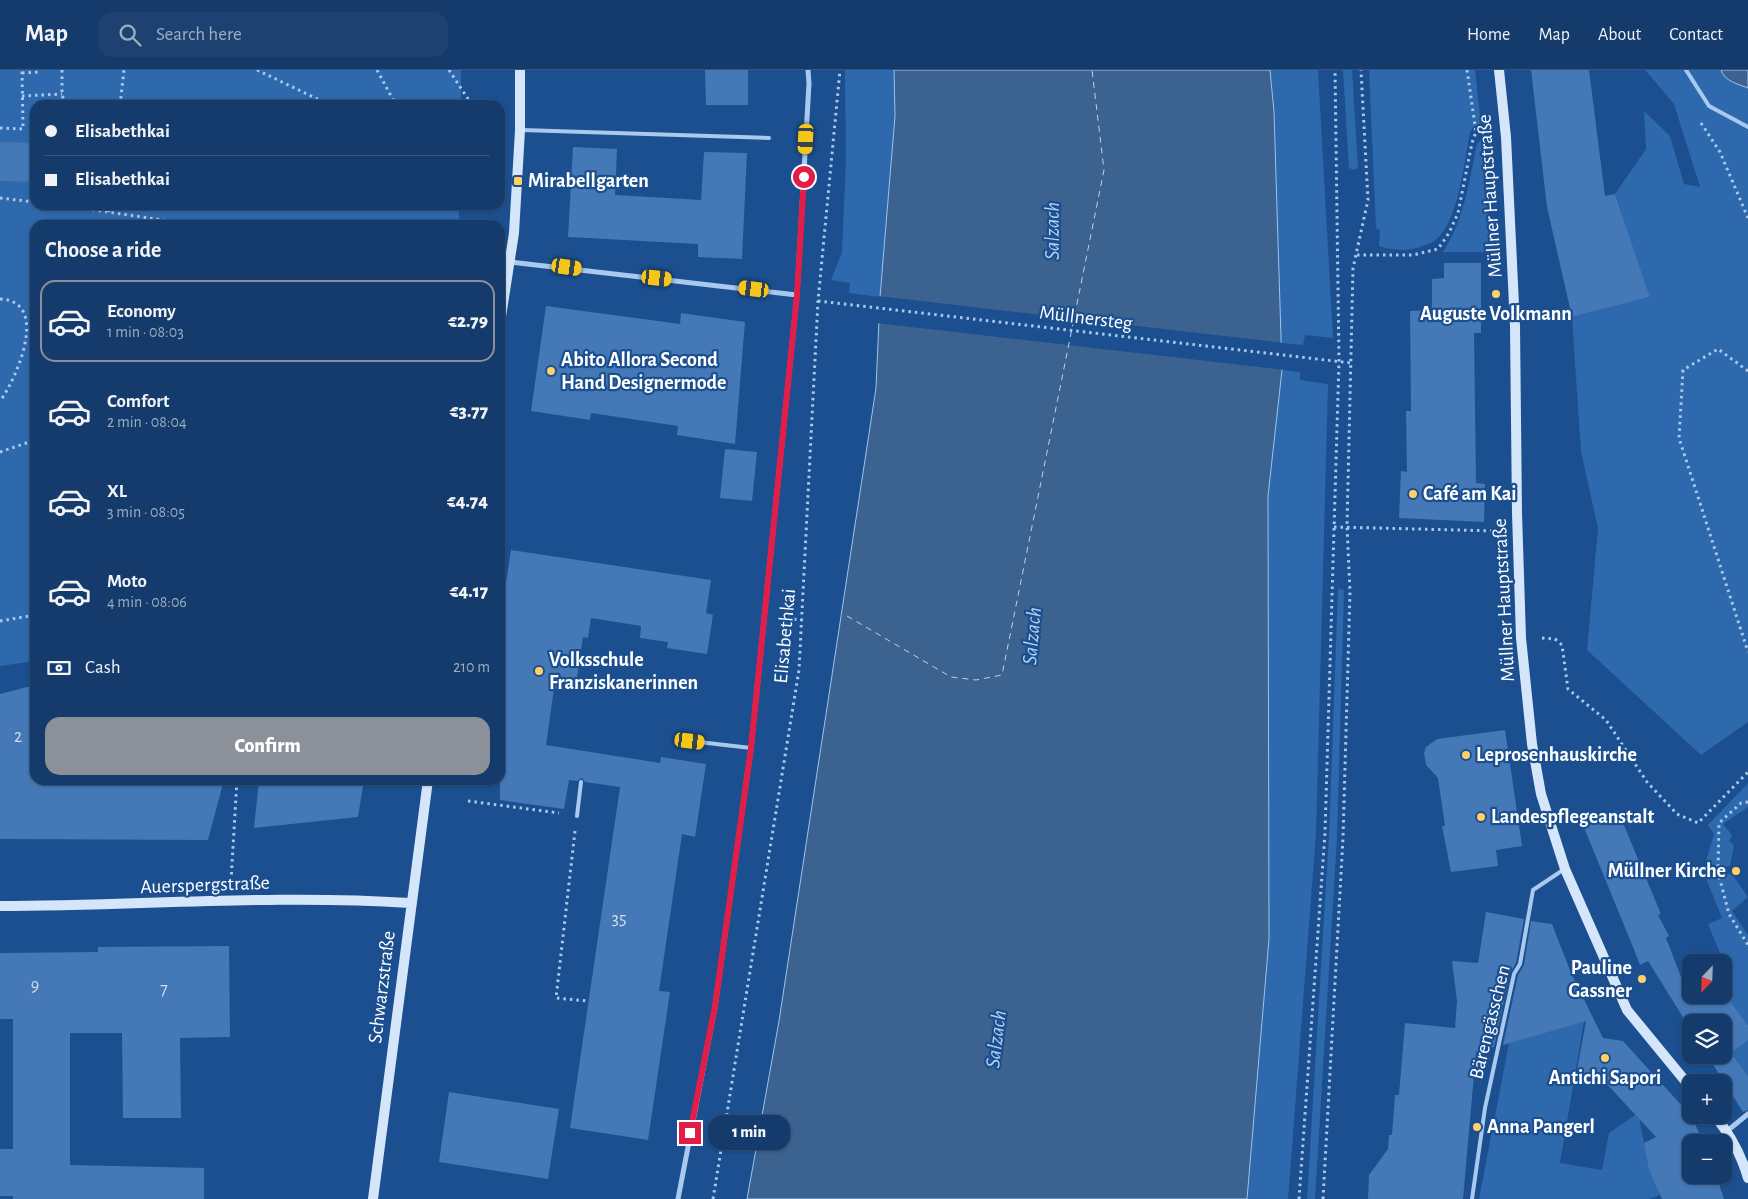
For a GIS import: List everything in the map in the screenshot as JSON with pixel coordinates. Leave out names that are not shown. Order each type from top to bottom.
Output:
[{"type":"street","points":[[505,292],[514,225],[520,130],[520,70]]},
{"type":"street","name":"Elisabethkai","points":[[678,1199],[715,1006],[751,748],[797,295],[808,70]]},
{"type":"street","name":"Müllner Hauptstraße","points":[[1499,70],[1504,123],[1515,326],[1517,522],[1521,638],[1532,744],[1538,778],[1565,869],[1627,1010],[1682,1077]]},
{"type":"street","points":[[510,262],[797,295]]},
{"type":"street","name":"Schwarzstraße","points":[[373,1199],[410,903],[427,785]]},
{"type":"street","name":"Auerspergstraße","points":[[0,906],[340,898],[410,903]]},
{"type":"street","points":[[1727,1131],[1748,1114]]},
{"type":"street","points":[[1721,1124],[1742,1160],[1748,1178]]},
{"type":"lane","points":[[1686,70],[1709,106],[1748,127]]},
{"type":"lane","points":[[520,130],[769,138]]},
{"type":"lane","points":[[690,741],[751,748]]},
{"type":"lane","points":[[577,816],[581,782]]},
{"type":"lane","name":"Bärengässchen","points":[[1472,1199],[1485,1108],[1514,974],[1520,964],[1533,890],[1565,869]]},
{"type":"path","points":[[62,70],[64,100]]},
{"type":"path","points":[[121,100],[124,70]]},
{"type":"path","points":[[257,70],[320,100]]},
{"type":"path","points":[[377,70],[393,100]]},
{"type":"path","points":[[449,70],[469,100]]},
{"type":"path","name":"Elisabethkai","points":[[713,1199],[799,670],[818,301],[840,70]]},
{"type":"path","points":[[1299,1199],[1325,834],[1339,362],[1335,70]]},
{"type":"path","points":[[1323,1199],[1343,838],[1350,592],[1346,526],[1353,268],[1368,200],[1361,70]]},
{"type":"path","points":[[1357,255],[1413,256],[1438,249],[1449,233],[1458,213],[1472,143],[1476,132],[1467,70]]},
{"type":"path","points":[[0,128],[23,129],[22,72],[39,72]]},
{"type":"path","points":[[22,96],[62,94]]},
{"type":"path","points":[[1698,119],[1720,152],[1748,218]]},
{"type":"path","points":[[1476,132],[1504,123]]},
{"type":"path","points":[[0,198],[30,201]]},
{"type":"path","points":[[103,210],[164,220]]},
{"type":"path","points":[[0,299],[12,302],[19,307],[25,318],[28,338],[25,353],[0,401]]},
{"type":"path","name":"Müllnersteg","points":[[818,301],[1351,363]]},
{"type":"path","points":[[1748,371],[1718,350],[1683,370],[1679,438],[1748,652]]},
{"type":"path","points":[[0,452],[30,442]]},
{"type":"path","points":[[1334,527],[1486,531]]},
{"type":"path","points":[[0,621],[30,616]]},
{"type":"path","points":[[1555,638],[1562,645],[1568,689],[1606,720],[1647,782],[1677,814],[1698,823],[1748,772]]},
{"type":"path","points":[[230,901],[238,785]]},
{"type":"path","points":[[468,801],[577,816],[556,998],[588,1001]]},
{"type":"path","points":[[1748,802],[1741,803],[1719,823],[1718,872],[1729,914],[1748,945]]},
{"type":"shaded area","points":[[0,70],[461,70],[461,100],[30,100],[30,210],[458,210],[460,220],[30,220],[30,662],[0,666]]},
{"type":"shaded area","points":[[845,70],[894,70],[895,116],[880,297],[849,293],[850,283],[831,280],[842,252],[846,160]]},
{"type":"shaded area","points":[[1270,70],[1318,70],[1333,338],[1305,335],[1303,345],[1281,343],[1274,112]]},
{"type":"shaded area","points":[[1343,70],[1352,70],[1358,168],[1354,170],[1349,168]]},
{"type":"shaded area","points":[[1369,70],[1475,70],[1481,125],[1474,126],[1470,132],[1459,193],[1454,209],[1448,224],[1440,235],[1431,243],[1417,248],[1398,250],[1379,246],[1380,230],[1376,228]]},
{"type":"shaded area","points":[[1645,70],[1748,70],[1748,722],[1701,755],[1587,650],[1598,528],[1581,452],[1572,317],[1650,297],[1615,194],[1646,149],[1644,111],[1670,136],[1684,184],[1700,187],[1674,104]]},
{"type":"shaded area","points":[[1483,138],[1490,252],[1443,252],[1461,214],[1477,144]]},
{"type":"shaded area","points":[[1282,370],[1300,372],[1300,380],[1328,384],[1316,833],[1288,1199],[1247,1199],[1269,939],[1268,496]]},
{"type":"shaded area","points":[[1338,589],[1344,590],[1337,837],[1315,1199],[1307,1199],[1329,835]]},
{"type":"shaded area","points":[[1748,783],[1748,807],[1723,824],[1732,835],[1729,841],[1734,845],[1730,866],[1723,868],[1725,874],[1732,874],[1748,897],[1732,911],[1748,935],[1748,1025],[1731,1004],[1732,954],[1720,954],[1708,924],[1722,918],[1703,871],[1714,834],[1708,825]]},
{"type":"shaded area","points":[[1584,1021],[1560,1163],[1602,1170],[1609,1133],[1638,1113],[1644,1143],[1662,1185],[1657,1187],[1660,1195],[1649,1199],[1479,1199],[1509,1043]]},
{"type":"shaded area","points":[[1748,1030],[1748,1076],[1732,1055],[1732,1041]]},
{"type":"water","name":"Salzach","points":[[894,70],[1270,70],[1274,112],[1282,370],[1268,496],[1269,939],[1247,1199],[747,1199],[779,1021],[876,388],[880,297],[895,116]]},
{"type":"water","points":[[1721,70],[1748,70],[1748,88],[1725,77]]},
{"type":"pier","points":[[878,296],[1284,343],[1285,370],[876,323]]},
{"type":"building","points":[[705,70],[748,70],[748,105],[706,105]]},
{"type":"building","points":[[1531,70],[1589,70],[1605,196],[1615,194],[1650,297],[1572,317],[1547,207]]},
{"type":"building","points":[[0,142],[30,143],[30,182],[0,181]]},
{"type":"building","points":[[573,147],[617,149],[615,195],[701,200],[704,152],[747,153],[742,259],[698,257],[698,244],[568,237]]},
{"type":"building","points":[[1444,263],[1481,263],[1481,333],[1474,333],[1476,483],[1485,484],[1484,522],[1399,518],[1401,471],[1407,472],[1406,411],[1411,411],[1410,311],[1432,310],[1432,279],[1444,278]]},
{"type":"building","points":[[546,306],[680,324],[681,313],[745,322],[735,444],[677,435],[678,426],[591,413],[590,420],[531,411]]},
{"type":"building","points":[[725,449],[757,452],[752,501],[720,498]]},
{"type":"building","points":[[511,550],[711,580],[706,613],[713,615],[707,654],[667,648],[668,642],[640,638],[641,626],[591,618],[588,638],[583,637],[575,691],[554,689],[546,745],[660,763],[661,757],[706,764],[695,837],[682,834],[659,991],[670,992],[648,1140],[570,1128],[620,787],[585,782],[582,778],[577,781],[569,780],[564,809],[500,800],[500,785],[505,785],[505,589]]},
{"type":"building","points":[[30,686],[30,785],[223,785],[208,840],[0,839],[0,694]]},
{"type":"building","name":"Landespflegeanstalt","points":[[1505,730],[1522,846],[1496,850],[1498,866],[1451,872],[1442,826],[1445,826],[1438,778],[1426,765],[1424,753],[1426,747],[1437,739]]},
{"type":"building","points":[[258,785],[363,785],[358,817],[254,828]]},
{"type":"building","points":[[1618,811],[1661,914],[1658,915],[1669,936],[1666,938],[1682,979],[1682,1004],[1732,1004],[1748,1025],[1748,1040],[1732,1052],[1732,1014],[1682,1014],[1682,1016],[1648,961],[1640,965],[1583,825]]},
{"type":"building","points":[[1486,912],[1524,919],[1516,963],[1510,973],[1494,1047],[1476,1052],[1463,1199],[1368,1199],[1369,1175],[1388,1149],[1389,1135],[1392,1135],[1395,1095],[1399,1095],[1405,1023],[1455,1028],[1457,1001],[1452,961],[1478,963]]},
{"type":"building","points":[[1531,921],[1552,924],[1571,973],[1603,1038],[1623,1041],[1682,1106],[1682,1124],[1695,1124],[1699,1134],[1682,1134],[1682,1184],[1719,1184],[1724,1199],[1662,1199],[1649,1170],[1644,1143],[1656,1137],[1604,1081],[1576,1076],[1586,1021],[1503,1045],[1518,975],[1524,965]]},
{"type":"building","points":[[229,946],[230,1037],[180,1038],[181,1118],[123,1118],[122,1033],[70,1033],[70,1165],[204,1168],[204,1199],[13,1199],[13,1196],[0,1196],[0,1149],[13,1149],[13,1019],[0,1019],[0,953],[98,952],[98,947]]},
{"type":"building","points":[[1732,1054],[1748,1076],[1748,1110],[1743,1112],[1732,1095],[1732,1074],[1719,1074],[1713,1064],[1732,1064]]},
{"type":"building","points":[[449,1092],[559,1109],[548,1179],[439,1162]]},
{"type":"ferry route","points":[[847,616],[951,677],[976,680],[1002,675],[1104,170],[1092,70]]},
{"type":"place","name":"Mirabellgarten","points":[[518,181]]},
{"type":"place","name":"Auguste Volkmann","points":[[1496,294]]},
{"type":"place","name":"Abito Allora Second Hand Designermode","points":[[551,371]]},
{"type":"place","name":"Café am Kai","points":[[1413,494]]},
{"type":"place","name":"Volksschule Franziskanerinnen","points":[[539,671]]},
{"type":"place","name":"Leprosenhauskirche","points":[[1466,755]]},
{"type":"place","name":"Landespflegeanstalt","points":[[1481,817]]},
{"type":"place","name":"Müllner Kirche","points":[[1736,871]]},
{"type":"place","name":"Pauline Gassner","points":[[1642,979]]},
{"type":"place","name":"Antichi Sapori","points":[[1605,1058]]},
{"type":"place","name":"Anna Pangerl","points":[[1477,1127]]},
{"type":"route","points":[[690,1133],[715,1006],[751,748],[797,295],[804,177]]}]
